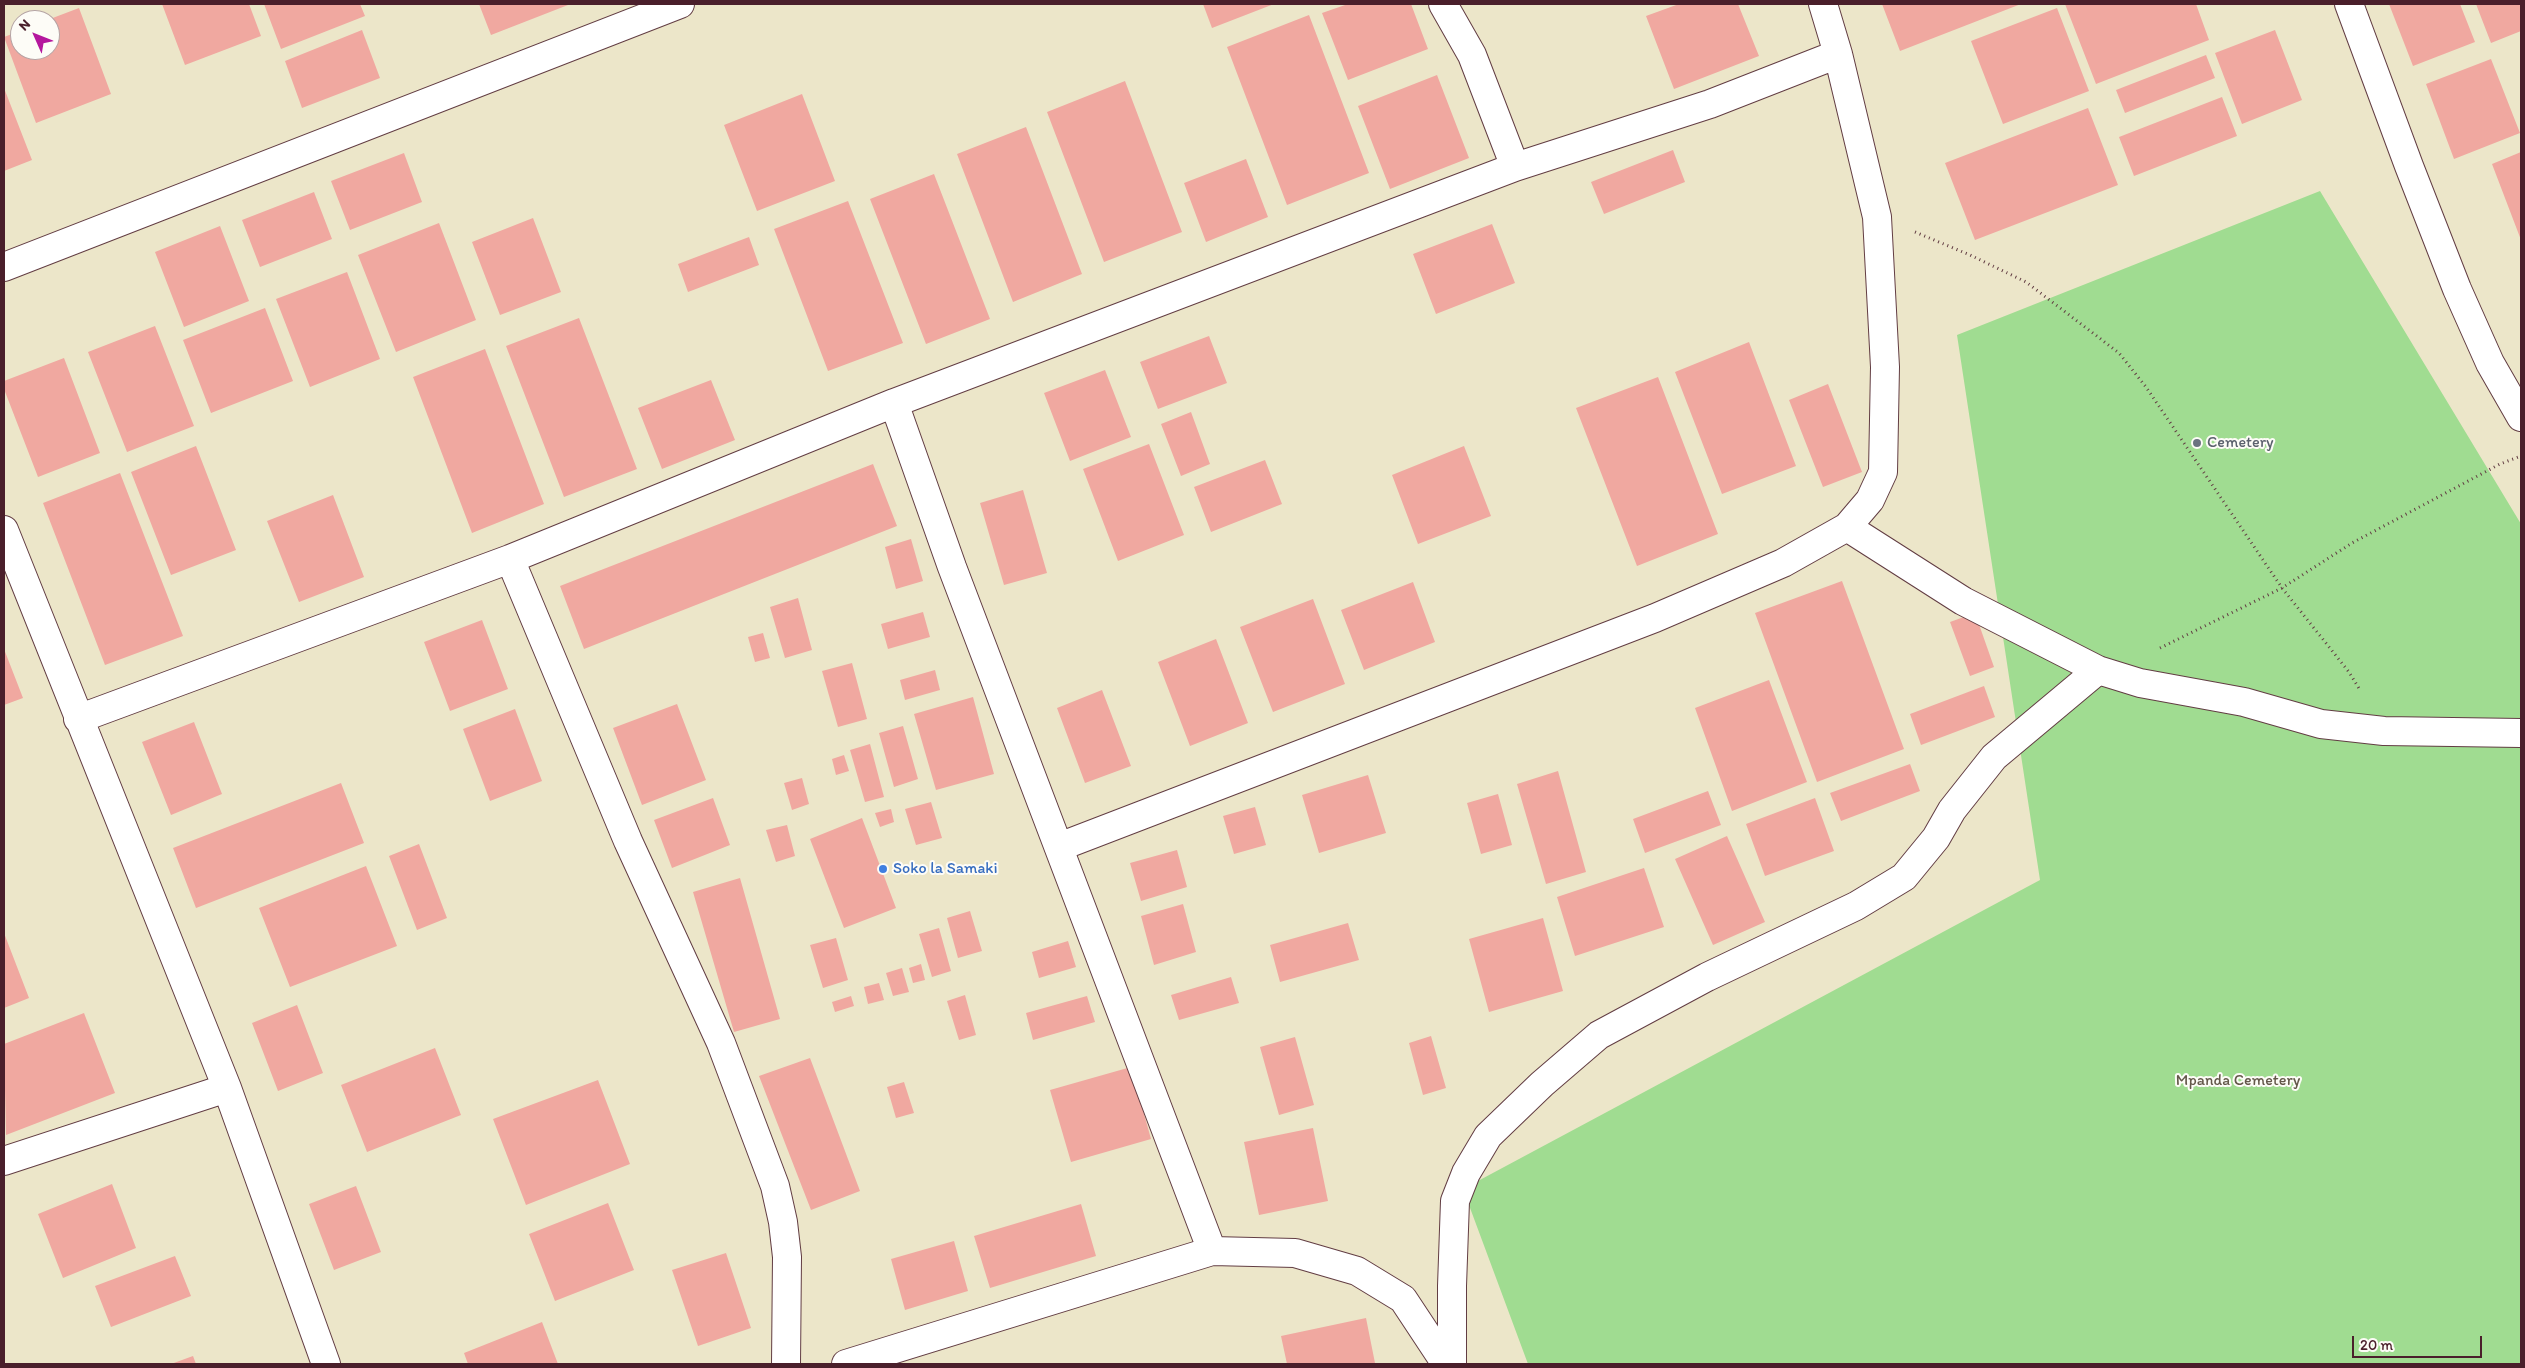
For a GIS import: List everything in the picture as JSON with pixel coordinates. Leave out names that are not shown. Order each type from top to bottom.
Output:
[{"type":"street","points":[[4,267],[680,4]]},
{"type":"street","points":[[1443,4],[1472,55],[1515,167]]},
{"type":"street","points":[[1059,847],[1655,618],[1783,563],[1847,527],[1870,500],[1883,472],[1885,367],[1877,217],[1838,54],[1823,4]]},
{"type":"street","points":[[2349,4],[2457,289],[2490,363],[2521,417]]},
{"type":"street","points":[[78,719],[510,559],[894,403],[1515,167],[1710,104],[1838,54]]},
{"type":"street","points":[[894,403],[952,567],[1212,1251]]},
{"type":"street","points":[[1847,527],[1963,601],[2098,670],[2140,684],[2244,702],[2321,724],[2384,731],[2521,733]]},
{"type":"street","points":[[4,530],[227,1088],[326,1364]]},
{"type":"street","points":[[510,559],[628,841],[721,1043],[775,1186],[783,1222],[787,1257],[786,1364]]},
{"type":"street","points":[[1452,1364],[1455,1201],[1466,1173],[1488,1136],[1542,1084],[1599,1036],[1707,977],[1856,906],[1904,877],[1936,838],[1952,810],[1994,757],[2098,670]]},
{"type":"street","points":[[4,1162],[227,1088]]},
{"type":"street","points":[[846,1364],[1212,1251],[1295,1253],[1357,1272],[1403,1299],[1446,1364]]},
{"type":"path","points":[[1877,217],[1970,255],[2026,282],[2119,353],[2146,387],[2282,588],[2349,672],[2384,731]]},
{"type":"path","points":[[2153,650],[2282,588],[2352,543],[2500,464],[2521,456]]},
{"type":"green space","name":"Mpanda Cemetery","points":[[2320,191],[2521,524],[2521,1364],[1528,1364],[1463,1189],[2040,880],[1957,335]]},
{"type":"building","points":[[162,4],[249,4],[261,36],[185,65]]},
{"type":"building","points":[[264,4],[360,4],[365,16],[281,49]]},
{"type":"building","points":[[479,4],[567,4],[568,5],[491,35]]},
{"type":"building","points":[[1203,4],[1274,4],[1212,28]]},
{"type":"building","points":[[1348,4],[1411,4],[1428,49],[1348,80],[1322,13]]},
{"type":"building","points":[[1679,4],[1738,4],[1759,56],[1674,89],[1646,16]]},
{"type":"building","points":[[1882,4],[2021,4],[1900,51]]},
{"type":"building","points":[[2065,4],[2196,4],[2209,40],[2096,84]]},
{"type":"building","points":[[2389,4],[2460,4],[2475,42],[2413,66]]},
{"type":"building","points":[[2476,4],[2521,4],[2521,31],[2491,43]]},
{"type":"building","points":[[79,8],[111,94],[36,123],[13,60],[60,60],[60,15]]},
{"type":"building","points":[[2057,8],[2089,91],[2003,124],[1971,41]]},
{"type":"building","points":[[1309,15],[1369,173],[1287,205],[1227,47]]},
{"type":"building","points":[[362,30],[380,78],[302,108],[285,61]]},
{"type":"building","points":[[2275,30],[2302,100],[2242,124],[2215,53]]},
{"type":"building","points":[[10,35],[10,53],[4,37]]},
{"type":"building","points":[[2206,55],[2215,78],[2125,113],[2116,90]]},
{"type":"building","points":[[2491,59],[2520,133],[2454,159],[2426,84]]},
{"type":"building","points":[[1437,75],[1469,158],[1390,189],[1358,106]]},
{"type":"building","points":[[1125,81],[1182,232],[1104,262],[1047,112]]},
{"type":"building","points":[[4,88],[32,160],[4,171]]},
{"type":"building","points":[[802,94],[835,181],[757,211],[724,125]]},
{"type":"building","points":[[2222,97],[2237,136],[2134,176],[2119,137]]},
{"type":"building","points":[[2088,108],[2118,185],[1975,240],[1945,163]]},
{"type":"building","points":[[1026,127],[1082,274],[1013,302],[957,154]]},
{"type":"building","points":[[1673,150],[1685,182],[1604,214],[1591,182]]},
{"type":"building","points":[[2521,152],[2521,240],[2492,164]]},
{"type":"building","points":[[404,153],[422,202],[350,230],[331,181]]},
{"type":"building","points":[[1246,159],[1268,217],[1206,242],[1184,183]]},
{"type":"building","points":[[934,174],[990,319],[926,344],[870,199]]},
{"type":"building","points":[[314,192],[332,239],[260,267],[242,220]]},
{"type":"building","points":[[848,201],[903,343],[828,371],[774,229]]},
{"type":"building","points":[[533,218],[561,292],[500,315],[472,242]]},
{"type":"building","points":[[439,223],[476,320],[396,352],[358,255]]},
{"type":"building","points":[[1492,224],[1515,283],[1436,314],[1413,254]]},
{"type":"building","points":[[220,226],[249,301],[184,327],[155,252]]},
{"type":"building","points":[[749,237],[759,265],[688,292],[678,264]]},
{"type":"building","points":[[347,272],[380,359],[310,387],[276,299]]},
{"type":"building","points":[[265,308],[293,381],[211,413],[183,340]]},
{"type":"building","points":[[579,318],[637,469],[564,497],[506,346]]},
{"type":"building","points":[[155,326],[194,426],[127,452],[88,352]]},
{"type":"building","points":[[1209,336],[1227,383],[1158,409],[1140,362]]},
{"type":"building","points":[[1749,342],[1796,466],[1722,494],[1675,372]]},
{"type":"building","points":[[485,349],[544,504],[472,533],[413,377]]},
{"type":"building","points":[[64,358],[100,453],[38,477],[4,389],[4,381]]},
{"type":"building","points":[[1105,370],[1131,437],[1070,461],[1044,393]]},
{"type":"building","points":[[1658,377],[1718,534],[1637,566],[1576,408]]},
{"type":"building","points":[[711,380],[735,440],[662,469],[638,408]]},
{"type":"building","points":[[1828,384],[1862,472],[1823,487],[1789,400]]},
{"type":"building","points":[[1191,412],[1210,464],[1181,476],[1161,424]]},
{"type":"building","points":[[1149,444],[1184,535],[1118,561],[1083,469]]},
{"type":"building","points":[[196,446],[236,550],[171,575],[131,472]]},
{"type":"building","points":[[1464,446],[1491,516],[1418,544],[1392,475]]},
{"type":"building","points":[[1265,460],[1282,504],[1211,532],[1194,487]]},
{"type":"building","points":[[873,464],[897,526],[584,649],[560,586]]},
{"type":"building","points":[[120,473],[183,636],[105,665],[43,503]]},
{"type":"building","points":[[1023,490],[1047,573],[1004,585],[980,503]]},
{"type":"building","points":[[333,495],[364,577],[299,602],[267,521]]},
{"type":"building","points":[[911,539],[923,581],[896,589],[885,547]]},
{"type":"building","points":[[1842,581],[1904,749],[1817,782],[1755,613]]},
{"type":"building","points":[[1413,582],[1435,642],[1364,670],[1341,610]]},
{"type":"building","points":[[798,598],[812,650],[785,658],[770,607]]},
{"type":"building","points":[[1313,599],[1345,684],[1273,712],[1240,627]]},
{"type":"building","points":[[923,612],[930,637],[888,649],[881,624]]},
{"type":"building","points":[[1975,613],[1994,667],[1970,676],[1950,622]]},
{"type":"building","points":[[482,620],[508,689],[450,711],[424,642]]},
{"type":"building","points":[[763,633],[770,658],[755,662],[748,637]]},
{"type":"building","points":[[1216,639],[1248,723],[1190,746],[1158,662]]},
{"type":"building","points":[[4,649],[23,698],[4,705]]},
{"type":"building","points":[[852,663],[867,719],[838,727],[822,671]]},
{"type":"building","points":[[935,670],[940,690],[905,700],[900,680]]},
{"type":"building","points":[[1769,680],[1807,782],[1732,811],[1695,708]]},
{"type":"building","points":[[1984,686],[1995,717],[1921,745],[1910,714]]},
{"type":"building","points":[[1102,690],[1131,766],[1085,783],[1057,708]]},
{"type":"building","points":[[973,697],[994,774],[936,790],[914,714]]},
{"type":"building","points":[[677,704],[706,780],[642,805],[613,728]]},
{"type":"building","points":[[515,709],[542,781],[490,801],[463,729]]},
{"type":"building","points":[[194,722],[222,794],[171,815],[142,742]]},
{"type":"building","points":[[903,726],[918,779],[894,787],[879,733]]},
{"type":"building","points":[[870,744],[884,797],[865,802],[850,750]]},
{"type":"building","points":[[844,755],[849,771],[836,775],[832,759]]},
{"type":"building","points":[[1910,764],[1920,791],[1841,821],[1830,793]]},
{"type":"building","points":[[1558,771],[1586,872],[1546,884],[1517,784]]},
{"type":"building","points":[[1368,775],[1386,833],[1319,853],[1302,795]]},
{"type":"building","points":[[802,778],[809,804],[792,810],[784,783]]},
{"type":"building","points":[[341,783],[364,843],[196,908],[173,848]]},
{"type":"building","points":[[1708,791],[1721,825],[1645,853],[1633,819]]},
{"type":"building","points":[[1498,794],[1512,845],[1481,854],[1467,803]]},
{"type":"building","points":[[713,798],[730,845],[672,868],[654,820]]},
{"type":"building","points":[[1815,798],[1834,851],[1765,876],[1746,824]]},
{"type":"building","points":[[931,802],[942,838],[916,845],[905,809]]},
{"type":"building","points":[[1255,807],[1266,845],[1234,854],[1223,816]]},
{"type":"building","points":[[891,809],[894,822],[880,827],[875,813]]},
{"type":"building","points":[[862,818],[896,908],[844,928],[810,839]]},
{"type":"building","points":[[787,825],[795,856],[776,862],[766,830]]},
{"type":"building","points":[[1727,836],[1765,922],[1713,945],[1675,859]]},
{"type":"building","points":[[419,844],[447,918],[417,930],[389,856]]},
{"type":"building","points":[[1177,850],[1187,887],[1141,901],[1130,863]]},
{"type":"building","points":[[366,866],[397,946],[290,987],[259,908]]},
{"type":"building","points":[[1644,868],[1664,927],[1575,956],[1557,897]]},
{"type":"building","points":[[740,878],[780,1019],[734,1032],[693,892]]},
{"type":"building","points":[[1183,904],[1196,952],[1154,965],[1141,916]]},
{"type":"building","points":[[970,911],[982,951],[958,958],[947,918]]},
{"type":"building","points":[[1543,918],[1563,991],[1489,1012],[1469,939]]},
{"type":"building","points":[[1348,923],[1359,960],[1280,982],[1270,945]]},
{"type":"building","points":[[939,928],[951,971],[932,977],[919,934]]},
{"type":"building","points":[[4,933],[29,998],[4,1008]]},
{"type":"building","points":[[836,938],[848,980],[823,988],[810,945]]},
{"type":"building","points":[[1068,941],[1076,967],[1039,978],[1032,952]]},
{"type":"building","points":[[921,964],[925,980],[913,983],[909,968]]},
{"type":"building","points":[[902,968],[909,992],[893,996],[886,973]]},
{"type":"building","points":[[1231,977],[1239,1003],[1179,1020],[1171,995]]},
{"type":"building","points":[[879,983],[884,1000],[868,1004],[864,987]]},
{"type":"building","points":[[965,995],[976,1035],[959,1040],[947,1001]]},
{"type":"building","points":[[851,996],[854,1006],[835,1012],[832,1002]]},
{"type":"building","points":[[1087,996],[1095,1022],[1033,1040],[1026,1013]]},
{"type":"building","points":[[297,1005],[323,1073],[278,1091],[252,1023]]},
{"type":"building","points":[[84,1013],[115,1093],[6,1135],[4,1044]]},
{"type":"building","points":[[1431,1036],[1446,1088],[1423,1095],[1409,1043]]},
{"type":"building","points":[[1295,1037],[1314,1105],[1279,1115],[1260,1047]]},
{"type":"building","points":[[435,1048],[461,1115],[367,1152],[341,1085]]},
{"type":"building","points":[[810,1058],[860,1191],[811,1210],[759,1076]]},
{"type":"building","points":[[1131,1067],[1151,1139],[1071,1162],[1050,1090]]},
{"type":"building","points":[[598,1080],[630,1164],[526,1205],[493,1119]]},
{"type":"building","points":[[904,1082],[914,1113],[896,1118],[887,1087]]},
{"type":"building","points":[[1313,1128],[1328,1201],[1259,1215],[1244,1142]]},
{"type":"building","points":[[112,1184],[136,1248],[63,1278],[38,1214]]},
{"type":"building","points":[[356,1186],[381,1252],[334,1270],[309,1204]]},
{"type":"building","points":[[608,1203],[634,1270],[555,1301],[529,1234]]},
{"type":"building","points":[[1081,1204],[1096,1256],[990,1288],[974,1236]]},
{"type":"building","points":[[954,1241],[968,1291],[905,1310],[891,1259]]},
{"type":"building","points":[[726,1253],[751,1328],[698,1346],[672,1270]]},
{"type":"building","points":[[175,1256],[191,1296],[111,1327],[95,1286]]},
{"type":"building","points":[[1366,1318],[1375,1363],[1287,1364],[1281,1336]]},
{"type":"building","points":[[542,1322],[558,1364],[468,1364],[464,1353]]},
{"type":"building","points":[[193,1356],[196,1364],[171,1364]]},
{"type":"place","name":"Cemetery","points":[[2197,443]]},
{"type":"place","name":"Soko la Samaki","points":[[883,869]]}]
